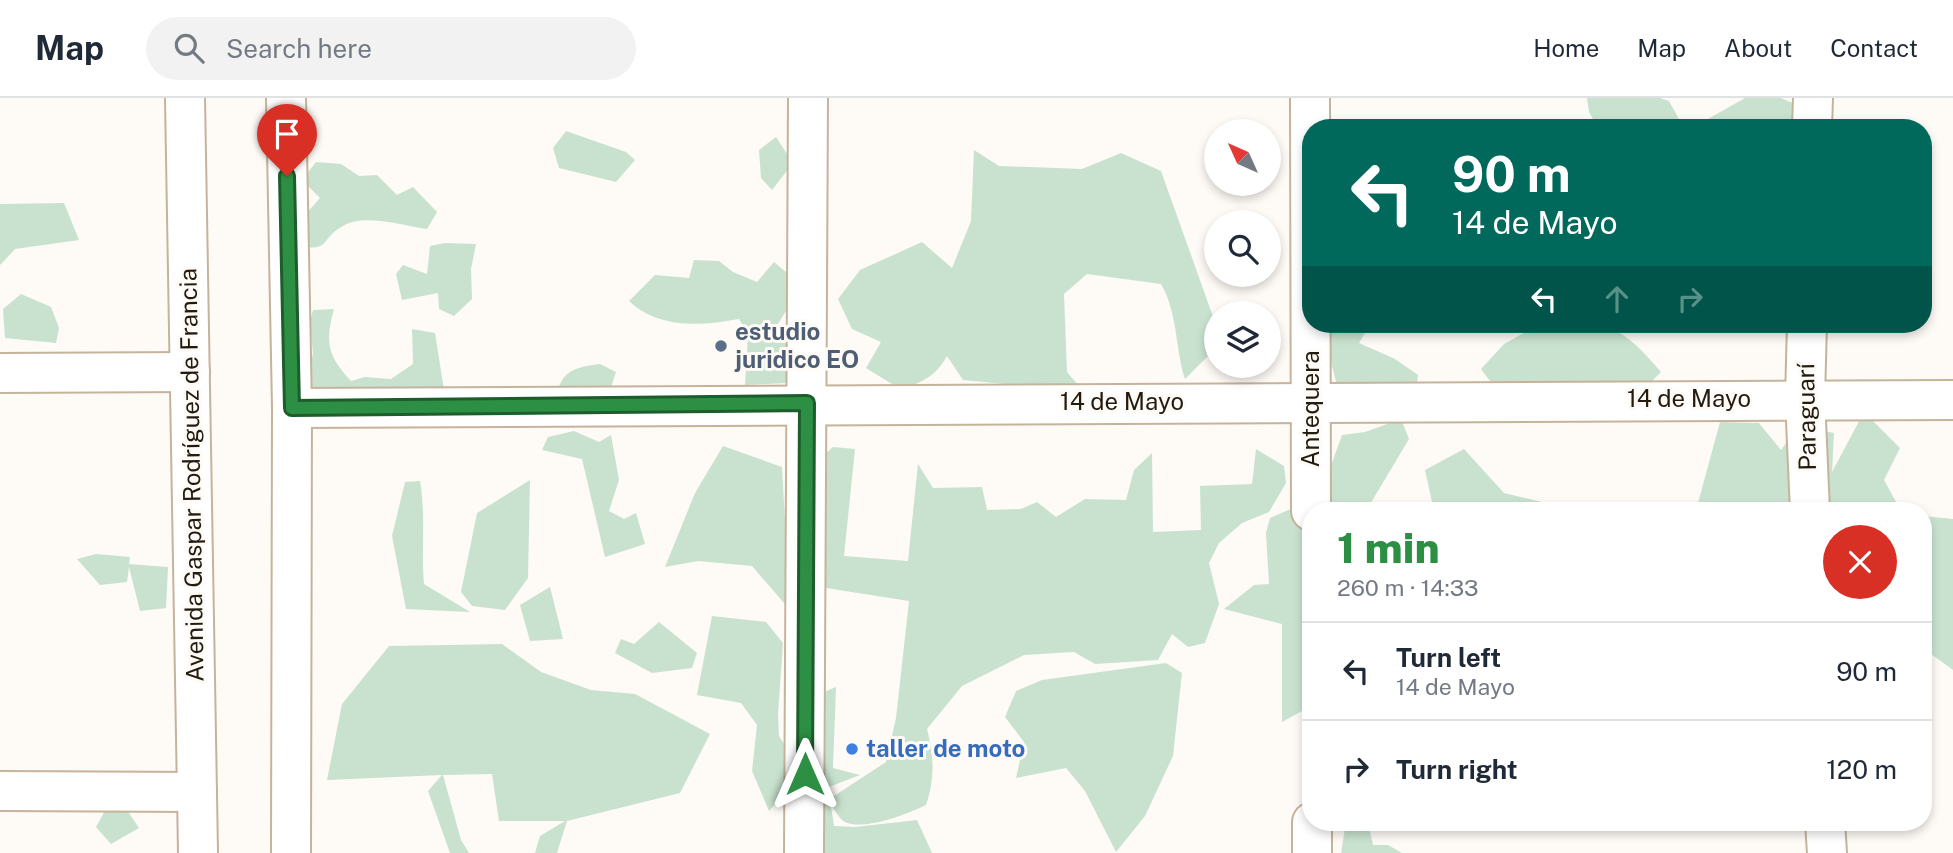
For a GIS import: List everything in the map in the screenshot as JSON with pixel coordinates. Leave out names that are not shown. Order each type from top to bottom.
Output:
[{"type":"street","name":"Avenida Gaspar Rodríguez de Francia","points":[[185,98],[198,853]]},
{"type":"street","points":[[286,98],[292,408],[291,853]]},
{"type":"street","points":[[804,853],[808,98]]},
{"type":"street","name":"Antequera","points":[[1310,98],[1310,119]]},
{"type":"street","points":[[1812,119],[1813,98]]},
{"type":"street","name":"Antequera","points":[[1311,333],[1311,502]]},
{"type":"street","name":"Paraguarí","points":[[1807,333],[1805,398],[1810,502]]},
{"type":"street","points":[[0,373],[190,372]]},
{"type":"street","name":"14 de Mayo","points":[[292,408],[1805,398],[1953,400]]},
{"type":"street","points":[[0,791],[197,792]]},
{"type":"street","points":[[1312,831],[1312,853]]},
{"type":"street","points":[[1826,831],[1827,853]]},
{"type":"green space","points":[[1587,98],[1660,98],[1669,101],[1679,119],[1593,119]]},
{"type":"green space","points":[[1745,98],[1781,98],[1813,112],[1811,119],[1708,119]]},
{"type":"green space","points":[[566,131],[626,152],[635,160],[616,182],[559,168],[553,148]]},
{"type":"green space","points":[[776,137],[793,163],[772,190],[761,178],[759,150]]},
{"type":"green space","points":[[974,150],[999,166],[1082,169],[1121,153],[1161,171],[1207,301],[1204,301],[1204,360],[1185,379],[1171,307],[1161,284],[1087,274],[1064,294],[1067,372],[1083,391],[997,413],[1005,384],[963,380],[947,356],[928,378],[900,389],[866,368],[881,342],[852,329],[838,299],[860,270],[922,242],[952,268],[971,221]]},
{"type":"green space","points":[[316,162],[341,164],[359,176],[377,175],[397,195],[413,187],[437,212],[427,229],[373,220],[352,222],[336,231],[321,246],[297,246],[296,225],[320,198],[302,180]]},
{"type":"green space","points":[[64,203],[79,240],[15,249],[0,265],[0,204]]},
{"type":"green space","points":[[445,243],[476,244],[471,269],[472,299],[454,316],[439,309],[438,293],[402,300],[396,274],[403,265],[427,274],[430,246]]},
{"type":"green space","points":[[694,260],[719,261],[733,272],[757,282],[774,262],[793,278],[789,306],[773,332],[796,346],[787,383],[745,385],[748,335],[739,319],[696,324],[667,321],[653,317],[629,301],[655,275],[689,278]]},
{"type":"green space","points":[[21,294],[51,307],[59,328],[56,343],[5,338],[3,309]]},
{"type":"green space","points":[[334,309],[329,331],[330,348],[337,363],[351,381],[365,377],[391,379],[413,364],[412,329],[435,333],[444,390],[326,401],[311,388],[307,369],[313,354],[310,321],[313,310]]},
{"type":"green space","points":[[1323,333],[1365,333],[1359,343],[1395,359],[1418,375],[1415,400],[1338,389]]},
{"type":"green space","points":[[1524,333],[1618,333],[1632,342],[1661,372],[1652,381],[1629,393],[1496,389],[1481,369],[1504,344]]},
{"type":"green space","points":[[600,364],[616,372],[610,390],[557,395],[562,380],[571,371]]},
{"type":"green space","points":[[1864,412],[1900,448],[1884,480],[1896,502],[1698,502],[1720,422],[1759,423],[1781,450],[1798,426],[1834,433],[1832,472]]},
{"type":"green space","points":[[1401,419],[1409,439],[1371,502],[1325,502],[1325,482],[1342,435],[1365,432]]},
{"type":"green space","points":[[574,431],[599,442],[611,435],[619,480],[609,511],[624,519],[636,513],[645,544],[605,557],[582,459],[542,450],[548,437]]},
{"type":"green space","points":[[723,446],[782,467],[790,610],[752,566],[698,561],[665,567],[695,493]]},
{"type":"green space","points":[[833,447],[855,449],[844,556],[908,561],[918,464],[933,488],[982,487],[987,510],[1021,509],[1037,502],[1056,517],[1085,499],[1126,500],[1134,470],[1152,453],[1153,532],[1201,530],[1200,486],[1252,484],[1256,449],[1284,466],[1286,483],[1269,512],[1242,523],[1219,543],[1209,563],[1219,604],[1205,643],[1188,647],[1172,634],[1158,660],[1095,664],[1074,652],[1024,655],[962,686],[927,729],[932,767],[926,805],[886,820],[863,824],[845,822],[831,806],[834,826],[855,827],[917,820],[932,853],[822,853],[814,696],[836,687],[833,768],[860,775],[829,787],[831,798],[886,762],[896,718],[909,601],[826,588],[821,550],[824,455]]},
{"type":"green space","points":[[1464,449],[1504,493],[1542,502],[1432,502],[1425,470]]},
{"type":"green space","points":[[530,480],[528,578],[505,610],[472,606],[461,592],[477,513]]},
{"type":"green space","points":[[420,481],[424,584],[470,612],[406,609],[392,536],[405,482]]},
{"type":"green space","points":[[1302,504],[1302,711],[1282,722],[1282,624],[1224,609],[1254,585],[1269,584],[1266,533],[1270,518]]},
{"type":"green space","points":[[1932,517],[1953,519],[1953,670],[1932,655]]},
{"type":"green space","points":[[96,554],[130,557],[129,564],[168,567],[166,608],[140,611],[129,567],[127,582],[100,585],[77,559]]},
{"type":"green space","points":[[550,587],[563,639],[530,641],[520,605]]},
{"type":"green space","points":[[712,616],[766,622],[783,643],[778,714],[779,736],[789,752],[786,792],[769,811],[752,771],[757,725],[741,703],[697,695]]},
{"type":"green space","points":[[659,622],[697,653],[692,668],[652,673],[615,653],[621,639],[634,644]]},
{"type":"green space","points":[[502,644],[541,672],[591,690],[635,694],[710,734],[680,793],[567,821],[557,853],[535,853],[540,836],[565,821],[499,821],[492,774],[443,775],[461,840],[469,853],[450,853],[428,791],[442,775],[327,780],[342,704],[389,646]]},
{"type":"green space","points":[[1166,663],[1182,673],[1173,756],[1145,816],[1116,852],[1085,791],[1066,768],[1016,778],[1024,742],[1005,717],[1016,691],[1042,680]]},
{"type":"green space","points":[[115,792],[139,828],[111,844],[96,827]]},
{"type":"green space","points":[[1345,831],[1370,831],[1373,845],[1388,845],[1402,853],[1341,853]]},
{"type":"place","name":"estudio juridico EO","points":[[721,346]]},
{"type":"place","name":"taller de moto","points":[[852,749]]},
{"type":"route","points":[[287,176],[292,408],[807,403],[805,774]]}]
